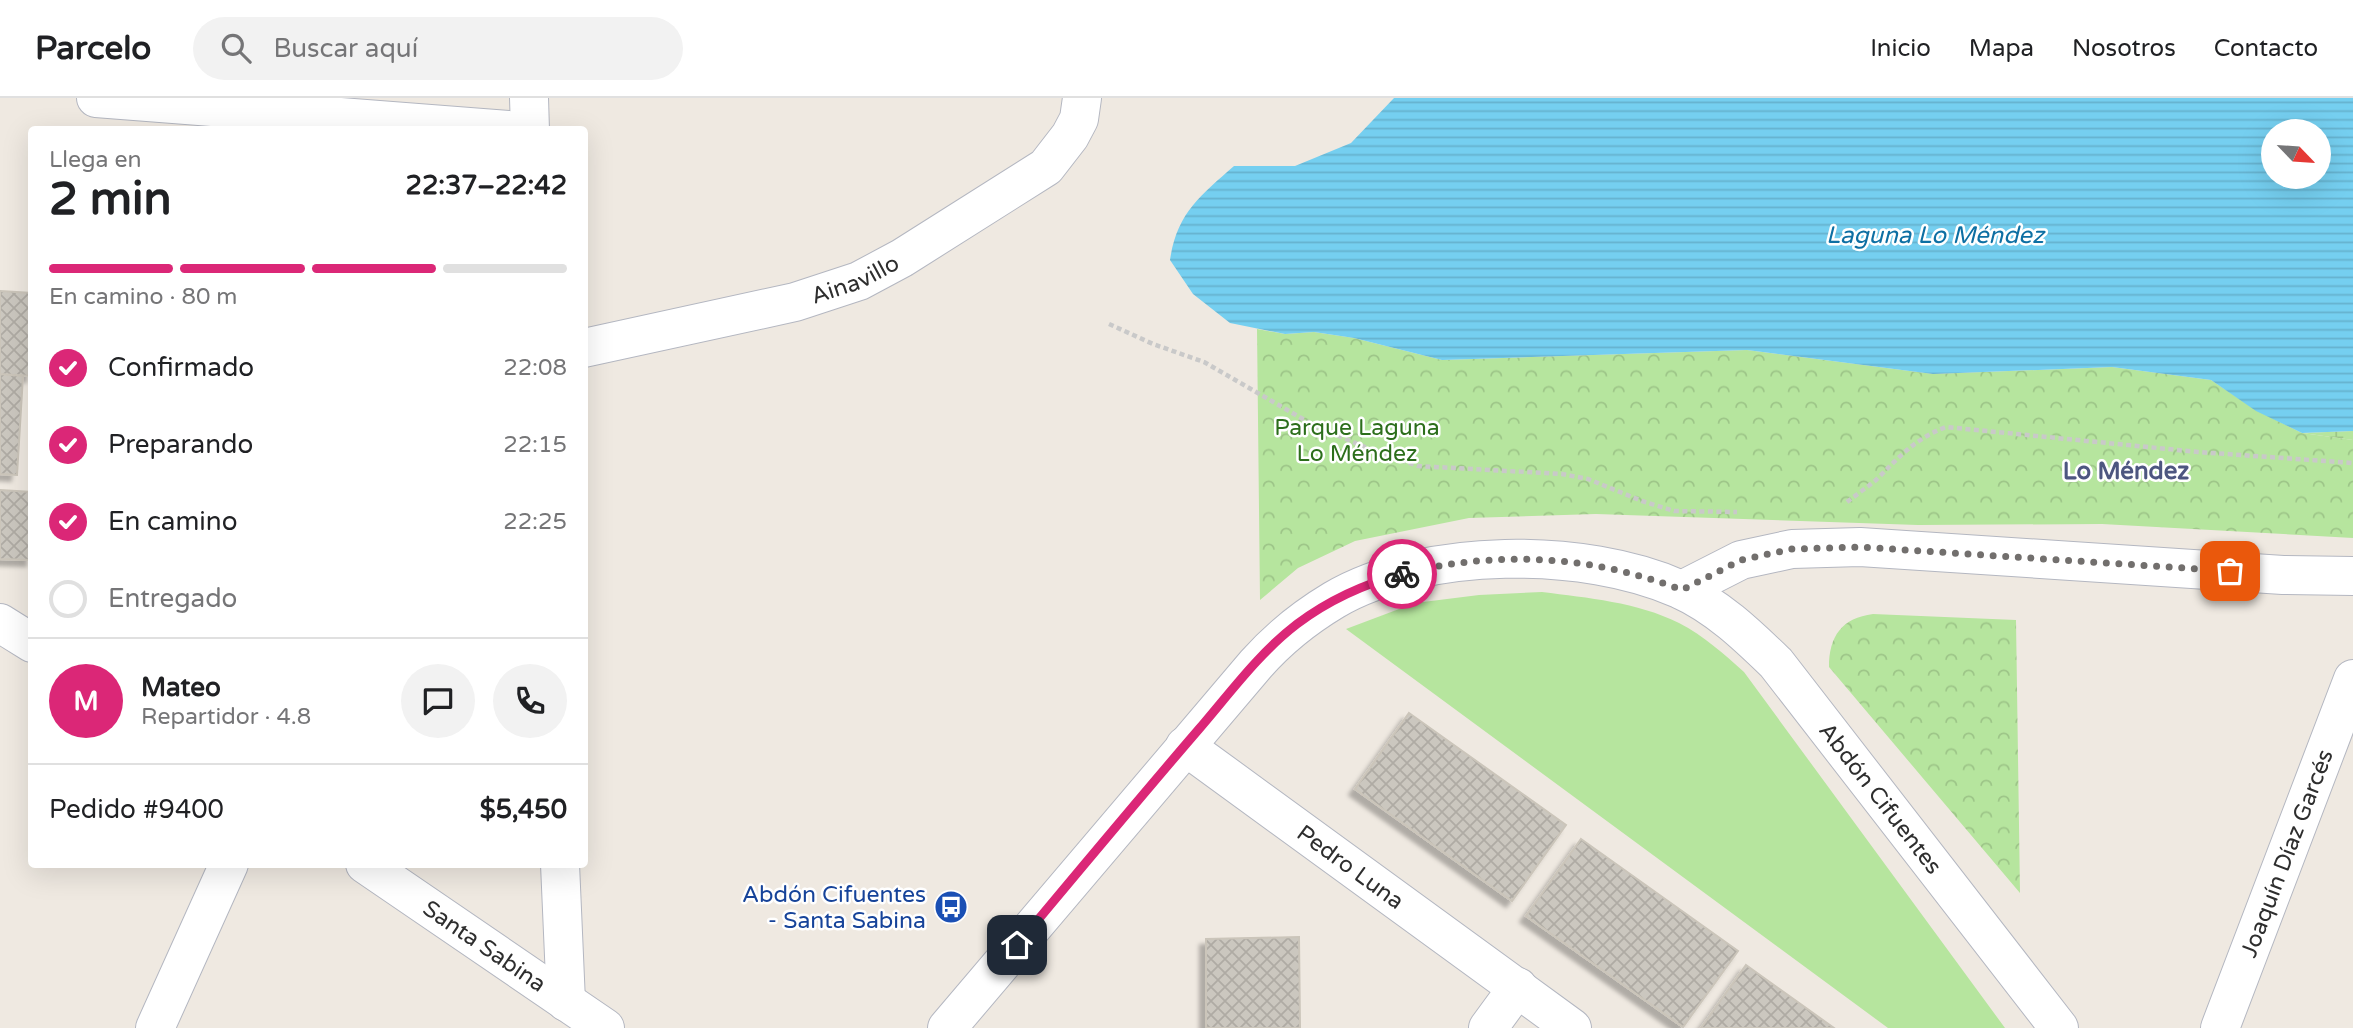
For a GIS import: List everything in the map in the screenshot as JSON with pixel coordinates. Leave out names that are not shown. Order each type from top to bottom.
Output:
[{"type":"street","points":[[96,98],[456,126]]},
{"type":"street","points":[[529,98],[530,126]]},
{"type":"street","name":"Ainavillo","points":[[588,347],[795,302],[859,281],[902,258],[1046,167],[1059,152],[1080,108]]},
{"type":"street","points":[[947,1028],[1275,643],[1297,624],[1336,599],[1377,580],[1421,569],[1516,559],[1562,561],[1604,567],[1644,575],[1682,590],[1741,560],[1792,549],[1860,547],[2283,575],[2353,576]]},
{"type":"street","name":"Abdón Cifuentes","points":[[1682,590],[1744,632],[1776,663],[2059,1028]]},
{"type":"street","points":[[0,622],[28,640]]},
{"type":"street","name":"Joaquín Díaz Garcés","points":[[2220,1028],[2353,680]]},
{"type":"street","name":"Pedro Luna","points":[[1185,746],[1572,1028]]},
{"type":"street","points":[[155,1028],[227,868]]},
{"type":"street","name":"Santa Sabina","points":[[371,868],[605,1028]]},
{"type":"street","points":[[560,868],[566,1002]]},
{"type":"street","points":[[1488,1028],[1518,987]]},
{"type":"path","points":[[1109,324],[1153,344],[1204,362],[1315,426],[1418,466],[1562,474],[1588,479],[1674,511],[1738,512]]},
{"type":"path","points":[[1839,508],[1875,480],[1900,454],[1927,434],[1946,427],[2210,453],[2353,463]]},
{"type":"green space","name":"Parque Laguna Lo Méndez","points":[[1257,329],[1285,334],[1314,332],[1354,338],[1442,360],[1747,350],[1933,374],[2112,367],[2211,380],[2256,410],[2302,433],[2353,440],[2353,538],[2102,524],[1918,525],[1596,514],[1469,518],[1355,541],[1298,568],[1260,600]]},
{"type":"green space","points":[[2353,431],[2353,440],[2302,433]]},
{"type":"green space","points":[[1542,592],[1612,602],[1663,616],[1697,634],[1744,672],[2005,1028],[1888,1028],[1346,629],[1415,603],[1479,595]]},
{"type":"green space","points":[[1873,614],[2016,620],[2020,893],[1829,667],[1832,646],[1839,630],[1853,620]]},
{"type":"water","name":"Laguna Lo Méndez","points":[[1394,98],[2353,98],[2353,431],[2302,433],[2256,411],[2211,380],[2112,367],[1933,374],[1747,350],[1442,360],[1354,338],[1314,332],[1285,334],[1230,323],[1193,294],[1170,260],[1178,230],[1192,207],[1234,166],[1295,166],[1351,143]]},
{"type":"building","points":[[0,291],[28,293],[28,376],[0,374]]},
{"type":"building","points":[[0,374],[23,376],[17,475],[0,474]]},
{"type":"building","points":[[0,490],[28,492],[28,560],[0,559]]},
{"type":"building","points":[[1409,713],[1566,825],[1512,901],[1355,789]]},
{"type":"building","points":[[1581,839],[1738,951],[1683,1027],[1526,916]]},
{"type":"building","points":[[1299,937],[1300,1028],[1206,1028],[1206,939]]},
{"type":"building","points":[[1746,965],[1834,1028],[1701,1028]]},
{"type":"way so far","points":[[1402,574],[1468,562],[1516,559],[1562,561],[1644,575],[1682,590],[1741,560],[1792,549],[1860,547],[2230,571]]},
{"type":"place","name":"Abdón Cifuentes - Santa Sabina","points":[[951,907]]},
{"type":"district","name":"Lo Méndez","points":[[2126,471]]},
{"type":"route","points":[[1017,945],[1275,643],[1297,624],[1336,599],[1377,580],[1402,574]]}]
